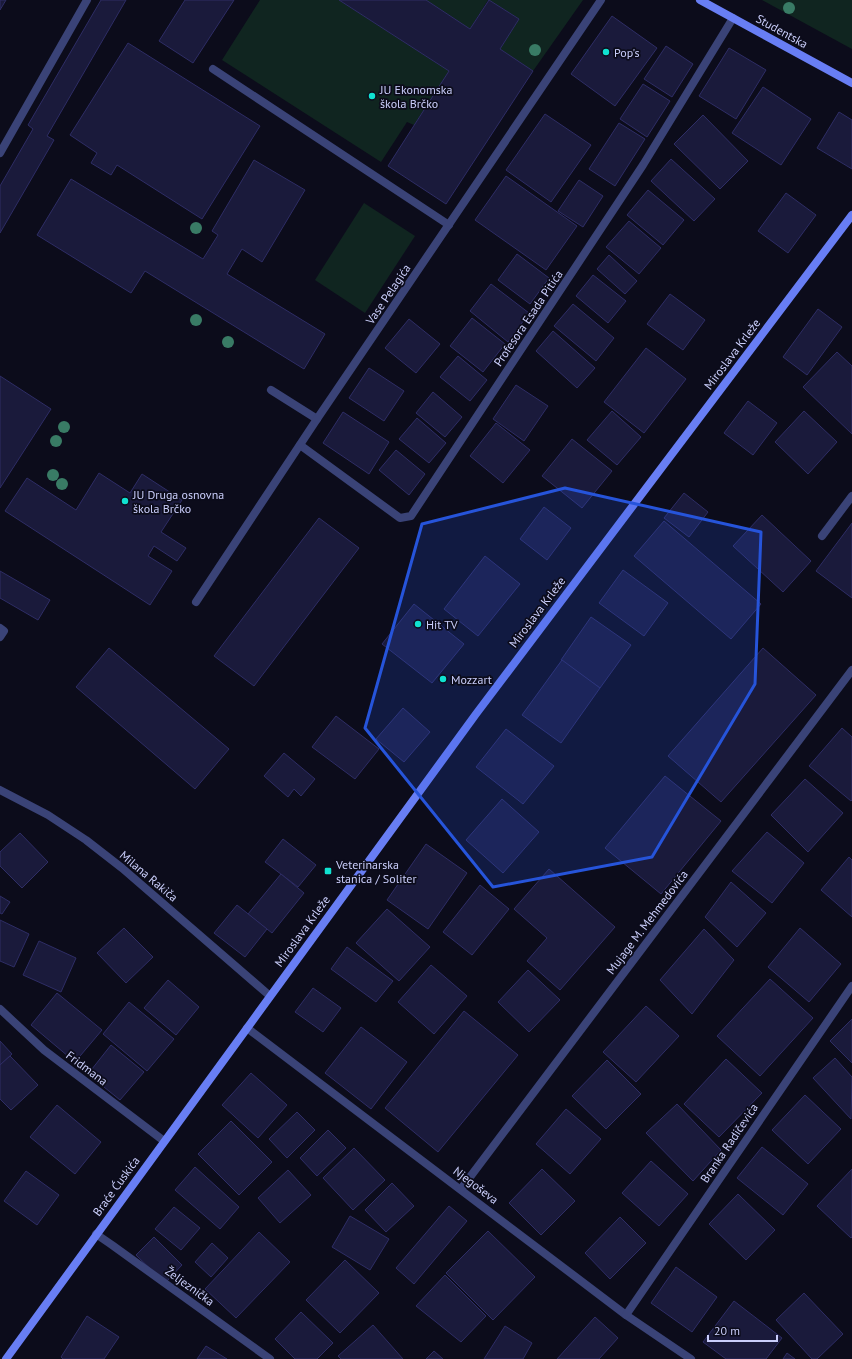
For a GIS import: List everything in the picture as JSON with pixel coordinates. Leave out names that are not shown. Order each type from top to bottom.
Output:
[{"type":"main road","name":"Studentska","points":[[700,0],[852,83]]},
{"type":"main road","name":"Miroslava Krleže","points":[[247,1028],[476,714],[852,215]]},
{"type":"main road","name":"Braće Ćuskića","points":[[6,1359],[247,1028]]},
{"type":"street","points":[[0,154],[87,0]]},
{"type":"street","name":"Vase Pelagića","points":[[196,602],[317,419],[601,0]]},
{"type":"street","name":"Profesora Esada Pitića","points":[[300,445],[400,518],[411,516],[643,165],[733,18]]},
{"type":"street","points":[[213,69],[449,224]]},
{"type":"street","points":[[271,390],[317,419]]},
{"type":"street","points":[[822,536],[852,496]]},
{"type":"street","points":[[0,628],[4,631],[0,637]]},
{"type":"street","name":"Mujage M. Mehmedovića","points":[[461,1189],[852,670]]},
{"type":"street","name":"Milana Rakiča","points":[[0,790],[48,814],[86,840],[122,868],[270,996]]},
{"type":"street","name":"Branka Radičevića","points":[[626,1315],[852,986]]},
{"type":"street","name":"Fridmana","points":[[0,1009],[44,1050],[164,1141]]},
{"type":"street","name":"Njegoševa","points":[[247,1028],[626,1315],[692,1359]]},
{"type":"street","name":"Željeznička","points":[[96,1234],[270,1359]]},
{"type":"highlighted area","points":[[565,488],[761,532],[755,684],[652,857],[493,887],[365,728],[422,524]]},
{"type":"green space","points":[[260,0],[339,0],[449,71],[414,125],[407,122],[381,162],[222,60]]},
{"type":"green space","points":[[426,0],[488,0],[470,29]]},
{"type":"green space","points":[[489,0],[583,0],[533,71],[500,49],[519,19]]},
{"type":"green space","points":[[762,0],[852,0],[852,49]]},
{"type":"green space","points":[[364,203],[415,236],[365,313],[315,280]]},
{"type":"building","points":[[0,0],[6,0],[0,10]]},
{"type":"building","points":[[101,0],[126,0],[47,136],[54,140],[0,233],[0,186],[33,129],[28,125]]},
{"type":"building","points":[[185,0],[234,0],[193,63],[159,41]]},
{"type":"building","points":[[339,0],[426,0],[470,29],[489,0],[519,19],[500,49],[533,71],[446,204],[388,166],[449,71]]},
{"type":"building","points":[[612,16],[657,48],[615,106],[571,74]]},
{"type":"building","points":[[128,43],[260,126],[202,219],[117,165],[111,175],[91,163],[97,153],[70,135]]},
{"type":"building","points":[[666,46],[693,64],[672,97],[644,79]]},
{"type":"building","points":[[729,48],[766,70],[736,119],[699,96]]},
{"type":"building","points":[[643,84],[670,101],[647,137],[620,119]]},
{"type":"building","points":[[763,87],[811,119],[781,165],[732,133]]},
{"type":"building","points":[[839,112],[852,120],[852,169],[817,148]]},
{"type":"building","points":[[545,114],[591,145],[551,202],[506,170]]},
{"type":"building","points":[[703,115],[748,161],[720,189],[674,144]]},
{"type":"building","points":[[619,123],[645,139],[615,186],[589,169]]},
{"type":"building","points":[[671,159],[715,199],[694,221],[651,181]]},
{"type":"building","points":[[254,160],[305,190],[262,262],[242,249],[227,274],[325,334],[304,369],[145,271],[131,293],[37,235],[71,179],[203,259],[218,235],[212,231]]},
{"type":"building","points":[[506,176],[577,226],[546,270],[475,220]]},
{"type":"building","points":[[579,180],[603,196],[583,227],[558,211]]},
{"type":"building","points":[[648,190],[684,220],[663,245],[627,215]]},
{"type":"building","points":[[786,193],[816,215],[788,253],[758,231]]},
{"type":"building","points":[[629,221],[661,248],[639,274],[606,247]]},
{"type":"building","points":[[517,254],[549,278],[530,304],[498,280]]},
{"type":"building","points":[[609,255],[637,281],[625,294],[597,269]]},
{"type":"building","points":[[593,275],[626,301],[608,323],[576,296]]},
{"type":"building","points":[[491,284],[529,313],[508,342],[470,311]]},
{"type":"building","points":[[670,294],[705,320],[683,350],[647,324]]},
{"type":"building","points":[[573,304],[614,338],[596,361],[554,326]]},
{"type":"building","points":[[818,309],[842,327],[807,375],[783,357]]},
{"type":"building","points":[[472,318],[505,344],[483,372],[450,346]]},
{"type":"building","points":[[409,319],[440,344],[416,373],[385,348]]},
{"type":"building","points":[[553,331],[595,368],[577,388],[536,351]]},
{"type":"building","points":[[646,348],[686,379],[644,433],[604,402]]},
{"type":"building","points":[[837,352],[852,366],[852,434],[803,387]]},
{"type":"building","points":[[458,356],[487,380],[470,401],[440,377]]},
{"type":"building","points":[[369,368],[404,391],[384,421],[349,398]]},
{"type":"building","points":[[0,376],[51,409],[0,488]]},
{"type":"building","points":[[516,385],[548,406],[524,441],[493,419]]},
{"type":"building","points":[[433,392],[462,417],[445,437],[416,413]]},
{"type":"building","points":[[748,401],[777,423],[753,455],[724,433]]},
{"type":"building","points":[[612,411],[641,437],[617,465],[587,440]]},
{"type":"building","points":[[804,411],[837,442],[808,474],[775,442]]},
{"type":"building","points":[[343,412],[389,442],[369,474],[323,443]]},
{"type":"building","points":[[417,418],[446,443],[429,463],[399,439]]},
{"type":"building","points":[[496,423],[530,450],[503,483],[470,456]]},
{"type":"building","points":[[572,439],[612,471],[582,508],[542,476]]},
{"type":"building","points":[[396,450],[425,474],[409,495],[379,470]]},
{"type":"building","points":[[99,473],[130,493],[142,474],[182,500],[161,532],[186,548],[177,561],[154,546],[148,556],[172,571],[150,605],[5,511],[27,478],[76,510]]},
{"type":"building","points":[[684,493],[708,512],[689,537],[664,518]]},
{"type":"building","points":[[544,507],[571,528],[547,560],[520,539]]},
{"type":"building","points":[[762,515],[811,561],[783,592],[733,546]]},
{"type":"building","points":[[319,518],[359,548],[254,686],[214,656]]},
{"type":"building","points":[[664,521],[761,604],[731,639],[634,556]]},
{"type":"building","points":[[852,523],[852,598],[816,571]]},
{"type":"building","points":[[485,556],[520,584],[478,636],[444,609]]},
{"type":"building","points":[[623,570],[668,603],[644,636],[599,603]]},
{"type":"building","points":[[0,571],[50,600],[38,620],[0,598]]},
{"type":"building","name":"Hit TV","points":[[414,604],[464,644],[432,683],[382,644]]},
{"type":"building","points":[[591,617],[631,645],[600,688],[561,660]]},
{"type":"building","points":[[109,648],[229,749],[195,789],[76,687]]},
{"type":"building","points":[[763,648],[816,695],[721,802],[668,756]]},
{"type":"building","points":[[562,660],[600,688],[561,743],[522,715]]},
{"type":"building","points":[[403,708],[430,732],[404,762],[376,739]]},
{"type":"building","points":[[336,716],[379,749],[355,779],[312,747]]},
{"type":"building","points":[[842,728],[852,737],[851,801],[809,766]]},
{"type":"building","points":[[506,729],[554,766],[523,804],[476,767]]},
{"type":"building","points":[[284,753],[315,779],[301,796],[294,789],[288,797],[264,776]]},
{"type":"building","points":[[665,776],[721,821],[661,894],[605,848]]},
{"type":"building","points":[[805,779],[843,813],[808,852],[771,815]]},
{"type":"building","points":[[502,799],[539,832],[503,873],[466,840]]},
{"type":"building","points":[[767,832],[804,863],[772,903],[732,871]]},
{"type":"building","points":[[20,833],[48,862],[22,888],[0,866],[0,852]]},
{"type":"building","points":[[283,839],[316,865],[298,887],[265,862]]},
{"type":"building","points":[[426,844],[467,873],[428,929],[387,900]]},
{"type":"building","points":[[849,857],[852,860],[852,917],[821,890]]},
{"type":"building","points":[[549,869],[615,927],[560,990],[527,961],[547,938],[514,909]]},
{"type":"building","points":[[281,874],[304,893],[272,933],[248,914]]},
{"type":"building","points":[[731,882],[766,913],[737,947],[705,917]]},
{"type":"building","points":[[480,885],[509,909],[472,955],[443,932]]},
{"type":"building","points":[[0,896],[10,902],[2,914],[0,913]]},
{"type":"building","points":[[237,905],[267,929],[245,957],[214,933]]},
{"type":"building","points":[[387,909],[430,947],[399,981],[356,943]]},
{"type":"building","points":[[0,920],[29,934],[14,967],[0,961]]},
{"type":"building","points":[[124,928],[153,957],[126,983],[97,953]]},
{"type":"building","points":[[800,928],[841,964],[809,1002],[768,967]]},
{"type":"building","points":[[704,929],[734,960],[692,1014],[660,980]]},
{"type":"building","points":[[39,941],[76,958],[61,992],[23,975]]},
{"type":"building","points":[[347,947],[393,981],[376,1002],[331,969]]},
{"type":"building","points":[[431,965],[467,996],[434,1034],[398,1002]]},
{"type":"building","points":[[528,970],[560,1000],[529,1032],[498,1002]]},
{"type":"building","points":[[770,979],[813,1018],[760,1076],[717,1036]]},
{"type":"building","points":[[168,980],[199,1007],[176,1035],[144,1008]]},
{"type":"building","points":[[313,988],[341,1008],[323,1032],[295,1012]]},
{"type":"building","points":[[57,993],[102,1030],[75,1062],[31,1025]]},
{"type":"building","points":[[129,1002],[174,1039],[147,1071],[103,1034]]},
{"type":"building","points":[[646,1006],[679,1036],[636,1082],[603,1052]]},
{"type":"building","points":[[464,1011],[518,1055],[438,1152],[385,1108]]},
{"type":"building","points":[[852,1019],[852,1063],[830,1041]]},
{"type":"building","points":[[361,1027],[407,1062],[371,1109],[325,1073]]},
{"type":"building","points":[[0,1041],[12,1054],[0,1065]]},
{"type":"building","points":[[111,1045],[144,1072],[120,1100],[88,1074]]},
{"type":"building","points":[[10,1056],[38,1085],[11,1110],[0,1099],[0,1065]]},
{"type":"building","points":[[835,1058],[852,1077],[851,1119],[813,1078]]},
{"type":"building","points":[[726,1059],[762,1093],[719,1137],[684,1104]]},
{"type":"building","points":[[607,1060],[641,1094],[606,1129],[572,1096]]},
{"type":"building","points":[[251,1073],[287,1105],[258,1138],[222,1105]]},
{"type":"building","points":[[805,1095],[841,1129],[808,1164],[772,1130]]},
{"type":"building","points":[[677,1104],[721,1150],[693,1181],[646,1133]]},
{"type":"building","points":[[57,1105],[101,1142],[75,1174],[30,1137]]},
{"type":"building","points":[[566,1109],[601,1139],[570,1174],[536,1144]]},
{"type":"building","points":[[297,1112],[315,1130],[287,1158],[269,1139]]},
{"type":"building","points":[[231,1121],[272,1162],[239,1195],[198,1154]]},
{"type":"building","points":[[328,1130],[346,1148],[317,1176],[300,1158]]},
{"type":"building","points":[[762,1147],[808,1184],[783,1215],[737,1178]]},
{"type":"building","points":[[354,1148],[385,1180],[353,1210],[323,1178]]},
{"type":"building","points":[[651,1161],[688,1194],[659,1226],[622,1193]]},
{"type":"building","points":[[195,1167],[239,1207],[220,1229],[175,1190]]},
{"type":"building","points":[[542,1169],[575,1201],[541,1235],[509,1203]]},
{"type":"building","points":[[852,1169],[852,1237],[851,1238],[817,1206]]},
{"type":"building","points":[[288,1170],[311,1195],[280,1223],[258,1198]]},
{"type":"building","points":[[26,1171],[59,1195],[37,1225],[4,1201]]},
{"type":"building","points":[[392,1183],[414,1206],[386,1232],[365,1210]]},
{"type":"building","points":[[738,1194],[775,1230],[746,1260],[709,1224]]},
{"type":"building","points":[[449,1206],[467,1221],[414,1284],[396,1268]]},
{"type":"building","points":[[174,1207],[200,1228],[181,1250],[155,1229]]},
{"type":"building","points":[[350,1216],[389,1239],[370,1270],[332,1247]]},
{"type":"building","points":[[620,1217],[646,1243],[610,1279],[585,1253]]},
{"type":"building","points":[[488,1231],[535,1277],[493,1320],[446,1273]]},
{"type":"building","points":[[259,1232],[290,1262],[236,1318],[205,1289]]},
{"type":"building","points":[[154,1237],[182,1265],[165,1283],[136,1255]]},
{"type":"building","points":[[212,1243],[228,1258],[211,1277],[195,1262]]},
{"type":"building","points":[[345,1260],[379,1293],[340,1333],[306,1300]]},
{"type":"building","points":[[676,1267],[717,1297],[692,1332],[651,1303]]},
{"type":"building","points":[[445,1275],[486,1316],[461,1342],[416,1306]]},
{"type":"building","points":[[804,1293],[843,1334],[817,1359],[812,1359],[776,1320]]},
{"type":"building","points":[[734,1301],[782,1338],[766,1359],[726,1359],[703,1342]]},
{"type":"building","points":[[301,1312],[333,1343],[317,1359],[295,1359],[275,1339]]},
{"type":"building","points":[[87,1316],[119,1337],[104,1359],[63,1359],[61,1357]]},
{"type":"building","points":[[595,1317],[618,1338],[599,1359],[557,1359]]},
{"type":"building","points":[[373,1325],[403,1359],[341,1359],[338,1356]]},
{"type":"building","points":[[505,1326],[532,1343],[523,1359],[484,1359]]},
{"type":"building","points":[[206,1346],[227,1359],[197,1359]]},
{"type":"building","points":[[434,1351],[443,1359],[426,1359]]},
{"type":"building","points":[[787,1353],[795,1359],[783,1359]]},
{"type":"place","name":"Pop's","points":[[606,52]]},
{"type":"place","name":"JU Ekonomska škola Brčko","points":[[372,96]]},
{"type":"place","name":"JU Druga osnovna škola Brčko","points":[[125,501]]},
{"type":"place","name":"Hit TV","points":[[418,624]]},
{"type":"place","name":"Mozzart","points":[[443,679]]},
{"type":"place","name":"Veterinarska stanica / Soliter","points":[[328,871]]}]
